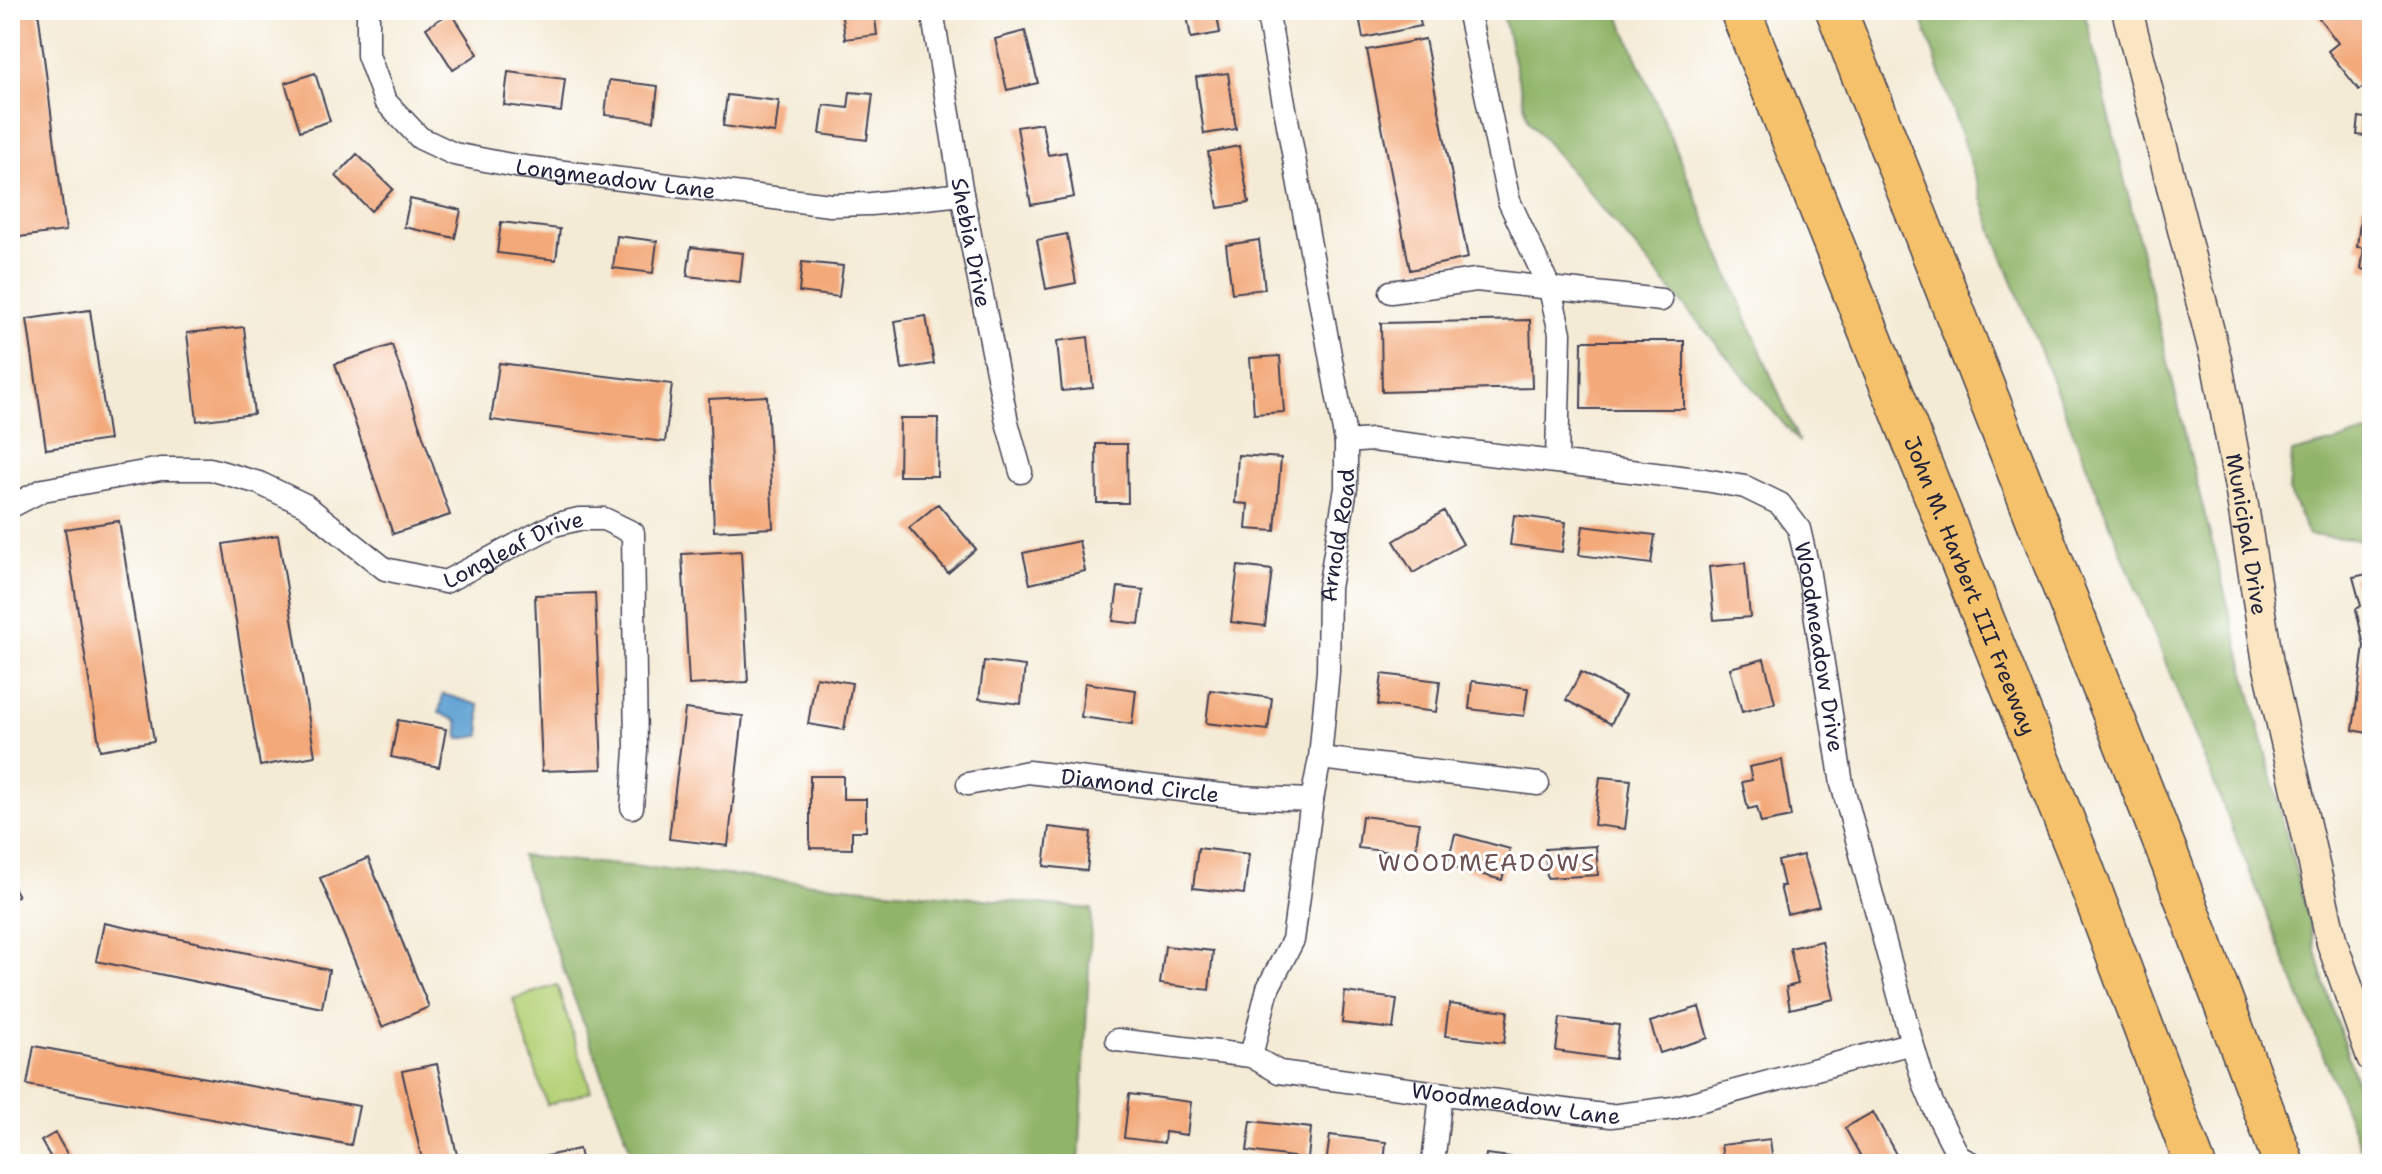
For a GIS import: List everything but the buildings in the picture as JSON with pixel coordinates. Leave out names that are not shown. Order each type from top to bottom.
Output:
[{"type":"highway","points":[[1725,10],[1793,143]]},
{"type":"highway","name":"John M. Harbert III Freeway","points":[[1740,10],[2075,847],[2195,1164]]},
{"type":"highway","points":[[1836,10],[2171,862],[2284,1164]]},
{"type":"highway","points":[[1855,10],[1876,111]]},
{"type":"street","name":"Longmeadow Lane","points":[[368,10],[368,55],[385,101],[420,138],[454,154],[516,166],[830,205],[871,204],[962,194]]},
{"type":"street","name":"Shebia Drive","points":[[932,10],[962,194],[1007,422],[1021,472]]},
{"type":"street","name":"Arnold Road","points":[[1251,1056],[1268,988],[1293,940],[1320,758],[1328,671],[1329,588],[1346,488],[1346,442],[1267,10]]},
{"type":"street","points":[[1468,10],[1509,201],[1550,289],[1560,333],[1557,460]]},
{"type":"street","name":"Municipal Drive","points":[[2127,10],[2216,359],[2268,663],[2332,943],[2372,1057]]},
{"type":"street","points":[[1391,292],[1476,280],[1661,300]]},
{"type":"street","name":"Woodmeadow Drive","points":[[1346,442],[1372,440],[1557,460],[1745,487],[1780,504],[1799,529],[1842,784],[1912,1043],[1936,1112],[1959,1157],[1973,1164]]},
{"type":"street","name":"Longleaf Drive","points":[[10,507],[43,490],[58,487],[161,469],[210,469],[259,483],[305,505],[385,569],[445,582],[554,525],[592,519],[622,525],[633,533],[636,750],[632,807]]},
{"type":"street","points":[[1320,758],[1538,784]]},
{"type":"street","name":"Diamond Circle","points":[[968,784],[1028,772],[1239,797],[1312,800]]},
{"type":"street","name":"Woodmeadow Lane","points":[[1117,1040],[1251,1056],[1279,1072],[1611,1116],[1673,1108],[1912,1043]]},
{"type":"street","points":[[1433,1164],[1441,1094]]},
{"type":"green space","points":[[1502,10],[1617,10],[1799,442],[1528,120]]},
{"type":"green space","points":[[1919,10],[2084,10],[2198,488],[2323,978],[2372,1132],[2372,1164],[2367,1164],[1996,240]]},
{"type":"green space","points":[[2372,432],[2372,541],[2309,535],[2289,491],[2292,453]]},
{"type":"green space","points":[[521,856],[1092,909],[1079,1164],[636,1164]]},
{"type":"green space","points":[[557,985],[591,1091],[547,1105],[513,999]]},
{"type":"water","points":[[443,694],[479,705],[481,736],[459,739],[458,721],[439,713]]},
{"type":"district","name":"WOODMEADOWS","points":[[1487,863]]}]
